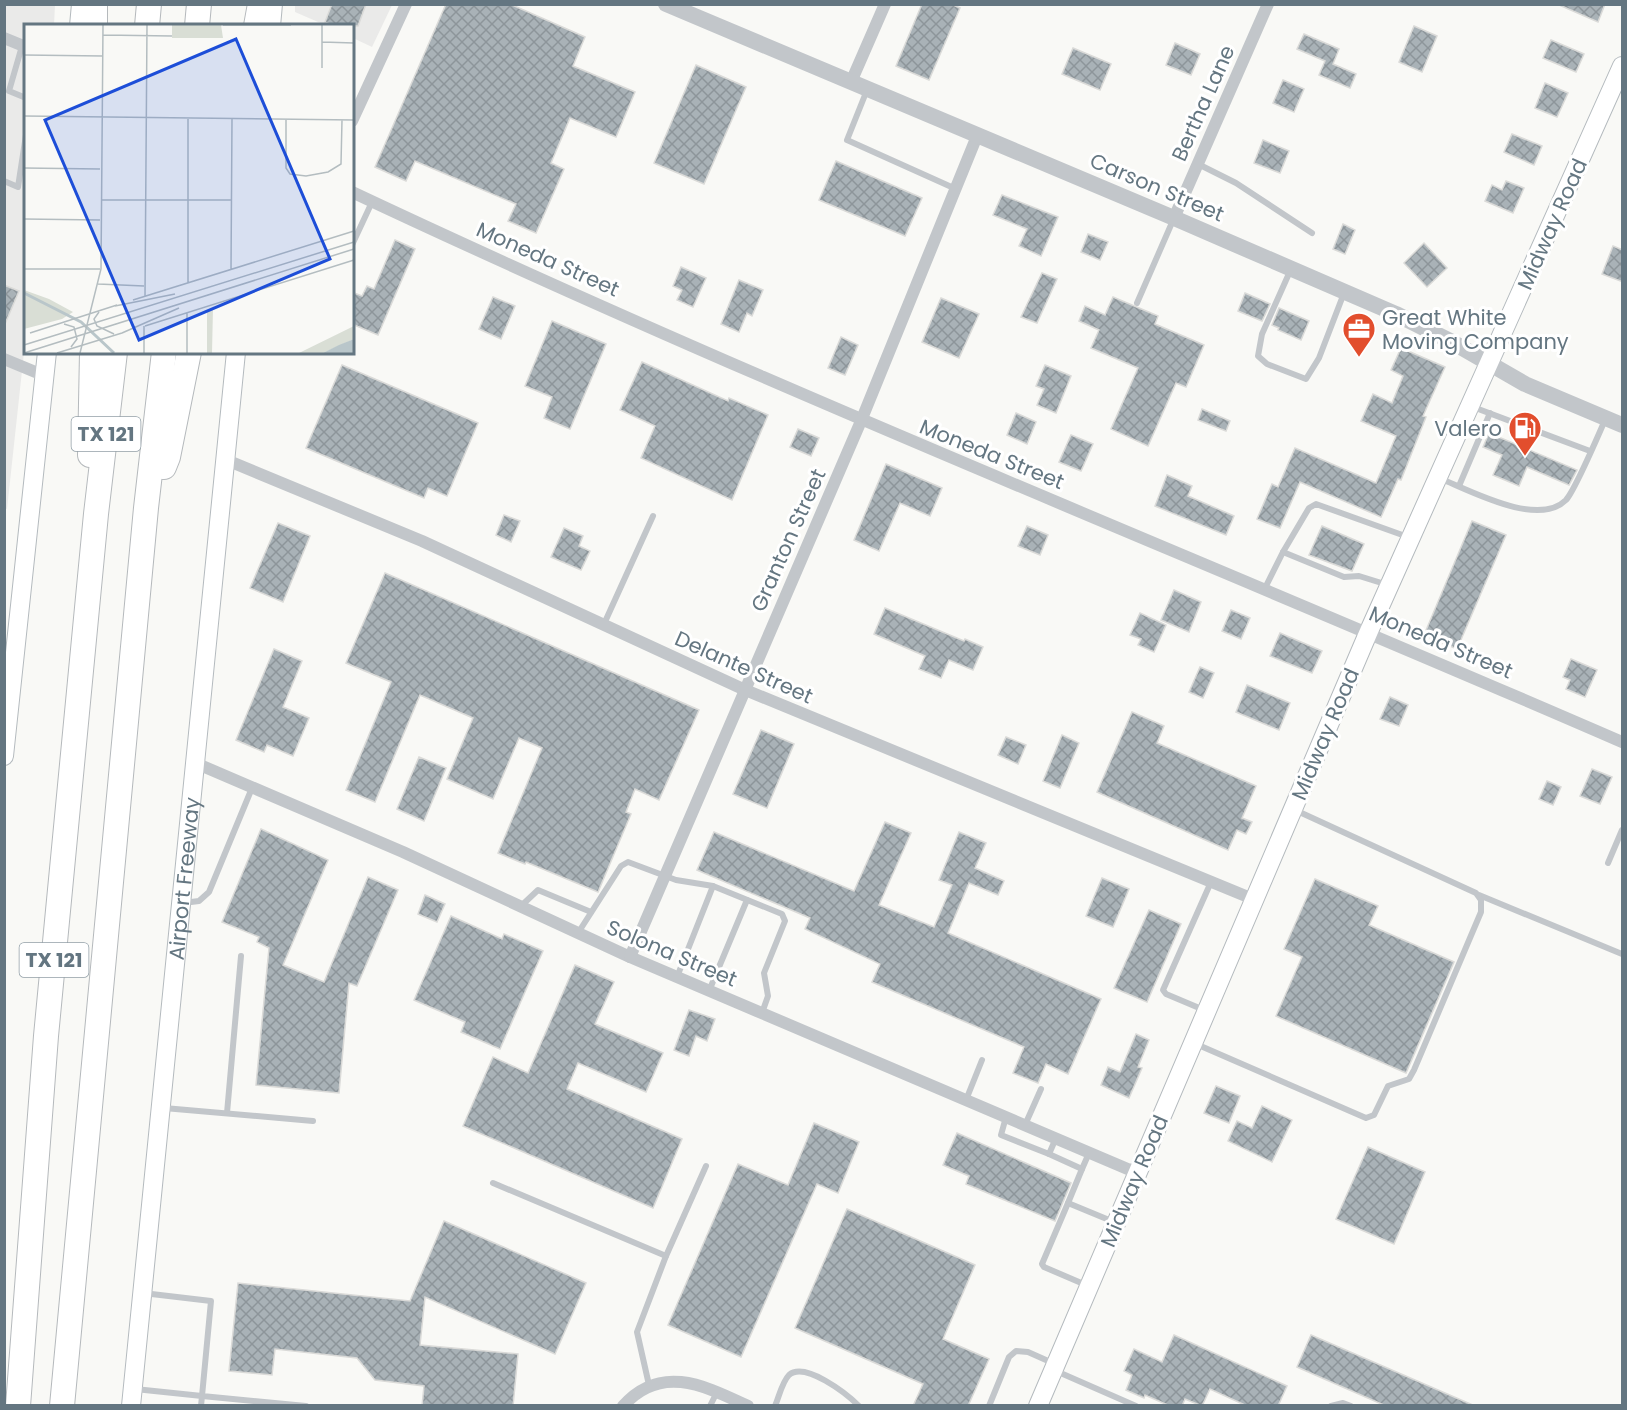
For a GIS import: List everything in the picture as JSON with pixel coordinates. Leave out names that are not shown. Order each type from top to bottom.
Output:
[{"type":"highway","points":[[95,4],[95,24]]},
{"type":"highway","points":[[147,24],[149,4]]},
{"type":"highway","points":[[197,24],[199,4]]},
{"type":"highway","points":[[256,24],[260,4]]},
{"type":"highway","points":[[92,354],[90,457],[96,514]]},
{"type":"highway","name":"TX 121","points":[[18,1406],[46,1036],[96,514],[115,354]]},
{"type":"highway","name":"TX 121","points":[[62,1406],[146,508],[164,354]]},
{"type":"highway","points":[[146,508],[168,457],[189,354]]},
{"type":"highway","points":[[78,1245],[89,1291],[78,1406]]},
{"type":"main road","points":[[79,24],[81,4]]},
{"type":"main road","points":[[271,24],[273,4]]},
{"type":"main road","name":"Midway Road","points":[[1038,1406],[1369,632],[1623,66]]},
{"type":"main road","points":[[4,756],[8,681],[47,354]]},
{"type":"main road","name":"Airport Freeway","points":[[132,1397],[193,762],[236,354]]},
{"type":"street","points":[[354,116],[406,4]]},
{"type":"street","name":"Carson Street","points":[[666,4],[1345,292],[1452,342],[1539,391],[1623,425]]},
{"type":"street","points":[[851,82],[885,4]]},
{"type":"street","name":"Bertha Lane","points":[[1174,218],[1268,4]]},
{"type":"street","points":[[4,38],[24,46]]},
{"type":"street","name":"Granton Street","points":[[630,957],[743,689],[861,421],[978,136]]},
{"type":"street","name":"Moneda Street","points":[[354,193],[861,421],[1265,588],[1623,742]]},
{"type":"street","points":[[4,359],[45,376]]},
{"type":"street","name":"Delante Street","points":[[224,459],[422,541],[743,689],[1253,899]]},
{"type":"street","name":"Solona Street","points":[[193,762],[630,957],[1137,1173]]},
{"type":"street","points":[[623,1406],[636,1391],[649,1385],[682,1381],[717,1392],[748,1406]]},
{"type":"lane","points":[[24,46],[7,90],[24,97]]},
{"type":"lane","points":[[867,89],[847,141],[956,189]]},
{"type":"lane","points":[[4,181],[22,188],[24,162]]},
{"type":"lane","points":[[1198,164],[1236,183],[1312,233]]},
{"type":"lane","points":[[354,241],[372,201]]},
{"type":"lane","points":[[1137,303],[1174,218]]},
{"type":"lane","points":[[1291,269],[1262,334],[1258,356],[1266,364],[1306,380],[1319,358],[1345,292]]},
{"type":"lane","points":[[1470,406],[1590,451]]},
{"type":"lane","points":[[1459,486],[1490,413]]},
{"type":"lane","points":[[1438,478],[1518,509],[1546,509],[1566,500],[1606,418]]},
{"type":"lane","points":[[1265,588],[1308,508],[1316,504],[1411,538]]},
{"type":"lane","points":[[604,625],[653,516]]},
{"type":"lane","points":[[1284,552],[1344,577],[1359,576],[1390,585]]},
{"type":"lane","points":[[180,903],[199,901],[209,892],[252,787]]},
{"type":"lane","points":[[1292,809],[1476,893],[1623,954]]},
{"type":"lane","points":[[1608,864],[1623,830]]},
{"type":"lane","points":[[578,933],[625,863],[632,863],[685,883],[712,886],[747,900],[784,917],[764,973],[768,996],[762,1013]]},
{"type":"lane","points":[[1206,1011],[1166,994],[1163,990],[1211,882]]},
{"type":"lane","points":[[677,977],[712,886]]},
{"type":"lane","points":[[521,907],[538,890],[591,912]]},
{"type":"lane","points":[[1192,1043],[1366,1118],[1374,1115],[1388,1086],[1409,1079],[1414,1070],[1481,912],[1481,900],[1476,893]]},
{"type":"lane","points":[[709,991],[747,900]]},
{"type":"lane","points":[[227,1113],[241,956]]},
{"type":"lane","points":[[966,1100],[982,1060]]},
{"type":"lane","points":[[1025,1125],[1041,1089]]},
{"type":"lane","points":[[160,1107],[313,1121]]},
{"type":"lane","points":[[1006,1117],[1001,1135],[1082,1169]]},
{"type":"lane","points":[[1049,1154],[1056,1138]]},
{"type":"lane","points":[[1089,1286],[1044,1267],[1042,1264],[1090,1152]]},
{"type":"lane","points":[[649,1385],[637,1332],[666,1256],[706,1166]]},
{"type":"lane","points":[[493,1183],[666,1256]]},
{"type":"lane","points":[[1068,1203],[1116,1223]]},
{"type":"lane","points":[[142,1293],[211,1301],[201,1406]]},
{"type":"lane","points":[[989,1406],[1009,1358],[1016,1351],[1028,1352],[1136,1406]]},
{"type":"lane","points":[[775,1406],[787,1377],[795,1371],[808,1372],[848,1395],[859,1406]]},
{"type":"lane","points":[[710,1406],[717,1392]]},
{"type":"lane","points":[[132,1397],[202,1396],[306,1406]]},
{"type":"lane","points":[[1331,1406],[1344,1403],[1351,1406]]},
{"type":"shaded area","points":[[5,5],[55,5],[54,24],[24,24],[24,352],[7,509],[5,508]]},
{"type":"shaded area","points":[[295,5],[392,5],[372,47],[354,38],[354,24],[323,24],[295,12]]},
{"type":"building","points":[[332,4],[366,4],[358,26],[325,22]]},
{"type":"building","points":[[446,4],[510,4],[585,37],[573,66],[635,92],[616,137],[570,118],[551,163],[564,169],[536,233],[508,221],[516,204],[415,161],[406,181],[375,167]]},
{"type":"building","points":[[922,4],[951,4],[960,8],[929,80],[896,66]]},
{"type":"building","points":[[1557,4],[1605,4],[1598,22]]},
{"type":"building","points":[[1414,26],[1437,36],[1422,72],[1399,62]]},
{"type":"building","points":[[1304,34],[1339,49],[1333,64],[1356,74],[1350,88],[1319,75],[1325,61],[1297,49]]},
{"type":"building","points":[[1551,40],[1584,54],[1576,72],[1543,58]]},
{"type":"building","points":[[1175,43],[1200,54],[1191,75],[1166,65]]},
{"type":"building","points":[[1073,48],[1111,64],[1100,90],[1062,74]]},
{"type":"building","points":[[696,65],[746,87],[704,184],[654,163]]},
{"type":"building","points":[[1283,80],[1304,89],[1294,112],[1273,103]]},
{"type":"building","points":[[1545,83],[1568,93],[1557,117],[1535,108]]},
{"type":"building","points":[[1512,134],[1542,146],[1534,165],[1504,152]]},
{"type":"building","points":[[1263,140],[1289,151],[1280,173],[1254,163]]},
{"type":"building","points":[[836,161],[922,198],[905,236],[819,200]]},
{"type":"building","points":[[1506,181],[1524,188],[1513,213],[1485,201],[1492,185],[1502,190]]},
{"type":"building","points":[[1002,195],[1058,217],[1041,256],[1019,246],[1027,229],[993,215]]},
{"type":"building","points":[[1343,224],[1355,230],[1345,254],[1333,249]]},
{"type":"building","points":[[1088,234],[1108,242],[1100,260],[1081,252]]},
{"type":"building","points":[[395,240],[415,249],[378,335],[354,325],[354,293],[362,296],[367,286],[374,289]]},
{"type":"building","points":[[1424,243],[1447,268],[1427,287],[1404,263]]},
{"type":"building","points":[[1613,246],[1623,250],[1623,282],[1602,274]]},
{"type":"building","points":[[681,267],[706,278],[693,307],[677,300],[682,290],[673,286]]},
{"type":"building","points":[[1042,273],[1057,279],[1037,323],[1021,317]]},
{"type":"building","points":[[739,280],[763,290],[752,316],[747,313],[739,332],[721,324]]},
{"type":"building","points":[[4,285],[19,291],[5,324],[4,324]]},
{"type":"building","points":[[1245,293],[1270,304],[1262,321],[1238,311]]},
{"type":"building","points":[[493,297],[515,306],[501,339],[479,329]]},
{"type":"building","points":[[1113,297],[1158,316],[1155,324],[1204,345],[1186,387],[1176,383],[1148,446],[1111,429],[1138,368],[1091,348],[1099,330],[1079,321],[1085,306],[1105,315]]},
{"type":"building","points":[[941,298],[979,314],[959,358],[922,342]]},
{"type":"building","points":[[1279,308],[1309,321],[1301,340],[1272,325]]},
{"type":"building","points":[[552,321],[606,344],[570,429],[544,418],[552,397],[525,386]]},
{"type":"building","points":[[841,337],[858,345],[845,375],[828,368]]},
{"type":"building","points":[[1401,348],[1445,367],[1423,416],[1426,417],[1401,480],[1398,479],[1381,517],[1300,482],[1280,528],[1257,519],[1272,484],[1278,487],[1295,448],[1376,483],[1396,436],[1361,421],[1373,394],[1392,403],[1403,376],[1391,370]]},
{"type":"building","points":[[642,362],[728,401],[729,398],[768,415],[732,500],[641,458],[655,426],[620,410]]},
{"type":"building","points":[[342,365],[478,423],[447,496],[428,488],[424,498],[306,448]]},
{"type":"building","points":[[1045,365],[1071,376],[1056,413],[1037,405],[1044,389],[1036,386]]},
{"type":"building","points":[[1202,409],[1230,421],[1226,431],[1198,420]]},
{"type":"building","points":[[1016,413],[1036,422],[1027,444],[1007,435]]},
{"type":"building","points":[[798,429],[819,438],[811,456],[790,447]]},
{"type":"building","points":[[1489,433],[1577,470],[1569,485],[1527,467],[1519,486],[1493,475],[1502,455],[1483,447]]},
{"type":"building","points":[[1071,435],[1093,444],[1081,471],[1059,462]]},
{"type":"building","points":[[886,464],[942,488],[930,516],[900,503],[879,551],[854,540]]},
{"type":"building","points":[[1167,475],[1192,486],[1188,496],[1234,516],[1226,535],[1155,506]]},
{"type":"building","points":[[504,515],[520,521],[511,542],[496,535]]},
{"type":"building","points":[[1472,521],[1506,535],[1457,649],[1424,635]]},
{"type":"building","points":[[278,523],[310,536],[283,602],[250,588]]},
{"type":"building","points":[[1027,526],[1048,535],[1040,555],[1018,546]]},
{"type":"building","points":[[1322,526],[1364,544],[1352,571],[1309,555]]},
{"type":"building","points":[[564,528],[583,536],[579,546],[590,551],[581,570],[551,557]]},
{"type":"building","points":[[385,573],[699,710],[659,800],[635,789],[626,812],[631,814],[598,892],[498,853],[542,748],[519,738],[493,799],[447,779],[473,718],[420,695],[375,802],[346,790],[391,682],[346,663]]},
{"type":"building","points":[[1174,590],[1201,602],[1189,632],[1161,620]]},
{"type":"building","points":[[885,608],[983,647],[973,670],[949,660],[941,678],[919,669],[925,656],[874,634]]},
{"type":"building","points":[[1231,610],[1250,618],[1241,639],[1222,631]]},
{"type":"building","points":[[1140,613],[1166,625],[1154,652],[1138,645],[1141,639],[1130,635]]},
{"type":"building","points":[[1280,633],[1322,651],[1312,673],[1270,656]]},
{"type":"building","points":[[274,649],[302,661],[283,707],[309,718],[293,756],[267,745],[264,752],[236,740]]},
{"type":"building","points":[[1571,659],[1597,670],[1585,697],[1566,689],[1570,680],[1563,677]]},
{"type":"building","points":[[1200,667],[1214,673],[1203,698],[1189,692]]},
{"type":"building","points":[[1247,685],[1290,703],[1279,730],[1236,712]]},
{"type":"building","points":[[1390,697],[1408,705],[1399,726],[1380,719]]},
{"type":"building","points":[[1132,712],[1164,726],[1157,743],[1256,786],[1242,818],[1252,822],[1246,834],[1237,830],[1228,850],[1097,792]]},
{"type":"building","points":[[761,730],[794,744],[767,808],[733,794]]},
{"type":"building","points":[[1062,735],[1079,743],[1060,788],[1043,781]]},
{"type":"building","points":[[1006,737],[1026,745],[1018,764],[998,755]]},
{"type":"building","points":[[419,757],[446,768],[424,821],[397,809]]},
{"type":"building","points":[[1592,769],[1612,777],[1600,804],[1580,796]]},
{"type":"building","points":[[1547,781],[1561,787],[1553,805],[1539,799]]},
{"type":"building","points":[[885,822],[911,833],[879,905],[934,927],[952,885],[939,880],[959,832],[986,843],[975,868],[1004,881],[998,895],[969,883],[948,933],[1101,999],[1068,1074],[1046,1064],[1038,1083],[1013,1073],[1024,1047],[872,982],[880,964],[805,929],[810,918],[697,870],[714,832],[854,891]]},
{"type":"building","points":[[261,829],[328,860],[283,965],[324,982],[368,877],[398,890],[357,986],[349,983],[339,1093],[256,1085],[269,948],[257,942],[259,937],[222,922]]},
{"type":"building","points":[[1102,878],[1129,889],[1113,927],[1086,916]]},
{"type":"building","points":[[1315,879],[1378,906],[1369,925],[1454,962],[1406,1073],[1276,1016],[1302,957],[1284,949]]},
{"type":"building","points":[[425,895],[445,904],[437,922],[418,914]]},
{"type":"building","points":[[1149,910],[1181,924],[1147,1002],[1114,988]]},
{"type":"building","points":[[451,916],[502,939],[504,934],[543,951],[500,1049],[461,1032],[465,1022],[414,1000]]},
{"type":"building","points":[[575,965],[614,982],[595,1024],[663,1053],[646,1092],[578,1063],[567,1089],[682,1139],[653,1208],[463,1126],[493,1057],[528,1073]]},
{"type":"building","points":[[689,1010],[715,1019],[707,1041],[696,1036],[689,1056],[674,1050]]},
{"type":"building","points":[[1136,1034],[1149,1040],[1138,1067],[1142,1068],[1129,1098],[1101,1085],[1108,1067],[1120,1072]]},
{"type":"building","points":[[1216,1086],[1240,1096],[1229,1123],[1204,1113]]},
{"type":"building","points":[[1262,1106],[1292,1120],[1272,1162],[1228,1141],[1237,1121],[1252,1128]]},
{"type":"building","points":[[814,1123],[859,1142],[838,1193],[817,1184],[741,1357],[668,1325],[738,1164],[788,1185]]},
{"type":"building","points":[[957,1133],[1071,1183],[1055,1221],[966,1184],[969,1176],[943,1165]]},
{"type":"building","points":[[1368,1147],[1425,1172],[1394,1244],[1336,1219]]},
{"type":"building","points":[[847,1209],[975,1265],[943,1339],[989,1359],[968,1406],[913,1406],[923,1384],[795,1328]]},
{"type":"building","points":[[444,1221],[586,1283],[555,1354],[425,1297],[420,1345],[518,1354],[513,1406],[422,1406],[424,1386],[375,1380],[357,1358],[275,1349],[272,1375],[229,1371],[238,1283],[410,1301]]},
{"type":"building","points":[[1174,1335],[1287,1386],[1278,1406],[1247,1406],[1210,1389],[1202,1406],[1185,1399],[1182,1406],[1170,1406],[1126,1390],[1132,1375],[1124,1371],[1134,1349],[1162,1362]]},
{"type":"building","points":[[1311,1335],[1475,1406],[1386,1406],[1297,1367]]},
{"type":"place","name":"Great White Moving Company","points":[[1359,358]]},
{"type":"place","name":"Valero","points":[[1525,457]]}]
